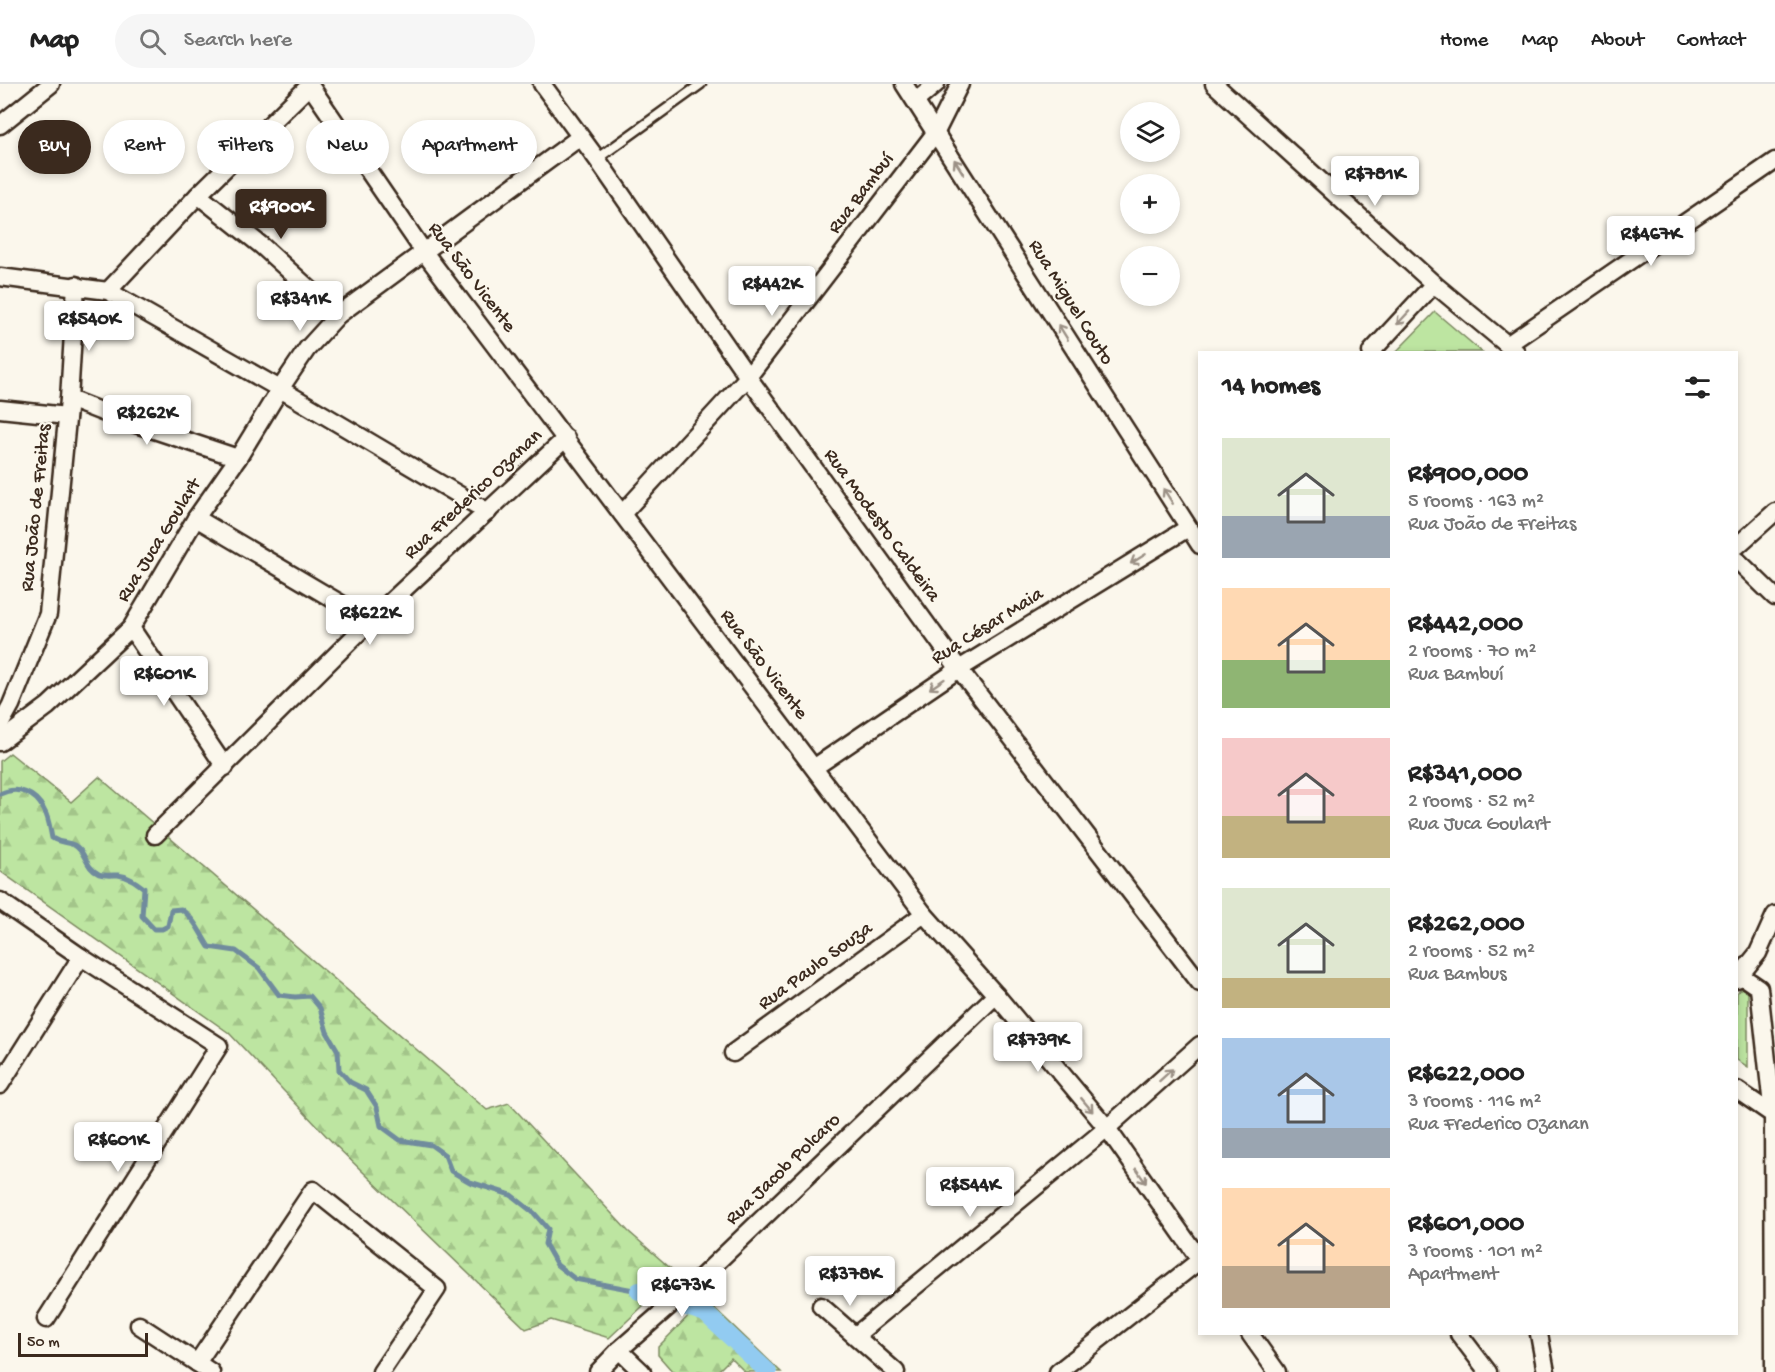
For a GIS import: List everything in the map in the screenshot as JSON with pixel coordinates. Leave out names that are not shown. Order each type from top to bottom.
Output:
[{"type":"street","points":[[0,125],[51,84]]},
{"type":"street","name":"Rua Modesto Caldeira","points":[[542,84],[597,159],[748,377],[959,669],[1198,980]]},
{"type":"street","name":"Rua Miguel Couto","points":[[904,84],[1196,538]]},
{"type":"street","points":[[916,101],[936,84]]},
{"type":"street","name":"Rua Bambuí","points":[[622,514],[748,377],[936,132],[960,84]]},
{"type":"street","points":[[1214,84],[1434,284],[1511,349],[1775,161]]},
{"type":"street","points":[[108,291],[198,195],[309,85]]},
{"type":"street","name":"Rua São Vicente","points":[[309,85],[424,252],[924,914],[996,995],[1107,1128],[1198,1257]]},
{"type":"street","name":"Rua Juca Goulart","points":[[0,742],[48,706],[131,628],[196,518],[238,458],[280,389],[307,349],[338,315],[580,137]]},
{"type":"street","points":[[198,195],[262,246],[338,315]]},
{"type":"street","points":[[0,277],[76,285],[108,291],[488,512]]},
{"type":"street","points":[[1372,351],[1434,284]]},
{"type":"street","name":"Rua João de Freitas","points":[[0,725],[11,705],[48,614],[69,399],[76,285]]},
{"type":"street","points":[[69,399],[115,417],[238,458]]},
{"type":"street","points":[[0,408],[67,416]]},
{"type":"street","name":"Rua Frederico Ozanan","points":[[155,835],[370,621],[566,438]]},
{"type":"street","points":[[1738,545],[1775,512]]},
{"type":"street","points":[[196,518],[370,621]]},
{"type":"street","name":"Rua César Maia","points":[[815,768],[959,669],[1196,538]]},
{"type":"street","points":[[1738,561],[1775,597]]},
{"type":"street","points":[[131,628],[225,767]]},
{"type":"street","points":[[0,901],[81,957],[219,1046],[46,1319]]},
{"type":"street","name":"Rua Paulo Souza","points":[[733,1053],[924,914]]},
{"type":"street","points":[[1759,988],[1738,977],[1758,952],[1775,915]]},
{"type":"street","points":[[1758,952],[1759,988],[1774,1116],[1774,1372]]},
{"type":"street","points":[[0,1085],[81,957]]},
{"type":"street","name":"Rua Jacob Polcaro","points":[[598,1372],[619,1350],[691,1287],[996,995]]},
{"type":"street","points":[[856,1335],[1107,1128],[1198,1047]]},
{"type":"street","points":[[1738,1091],[1774,1116]]},
{"type":"street","points":[[139,1325],[204,1367],[313,1190],[438,1289],[381,1372]]},
{"type":"street","points":[[1058,1372],[1198,1262]]},
{"type":"street","points":[[821,1306],[896,1372]]},
{"type":"street","points":[[1251,1335],[1277,1372]]},
{"type":"street","points":[[1460,1335],[1488,1372]]},
{"type":"street","points":[[1539,1335],[1545,1372]]},
{"type":"street","points":[[619,1350],[642,1372]]},
{"type":"lane","points":[[597,159],[701,84]]},
{"type":"green space","points":[[1435,312],[1481,351],[1397,351]]},
{"type":"green space","points":[[10,753],[71,802],[99,777],[487,1110],[509,1103],[628,1231],[677,1274],[609,1338],[551,1320],[526,1329],[335,1145],[229,1033],[0,871],[0,761]]},
{"type":"green space","points":[[1741,988],[1748,992],[1748,1067],[1738,1061],[1738,992]]},
{"type":"green space","points":[[705,1299],[781,1372],[745,1372],[731,1358],[717,1372],[673,1372],[658,1355],[658,1347]]},
{"type":"waterway","points":[[0,794],[13,790],[31,795],[41,804],[46,813],[52,838],[78,848],[91,868],[99,874],[125,877],[144,888],[142,916],[154,929],[168,926],[171,910],[181,909],[194,922],[209,947],[236,951],[259,968],[279,995],[310,996],[320,1008],[327,1032],[338,1051],[339,1070],[350,1082],[366,1090],[377,1107],[381,1126],[400,1140],[431,1145],[445,1155],[451,1171],[470,1182],[511,1195],[534,1213],[548,1229],[545,1244],[557,1265],[575,1279],[639,1291]]},
{"type":"waterway","points":[[639,1291],[705,1313],[768,1372]]}]
